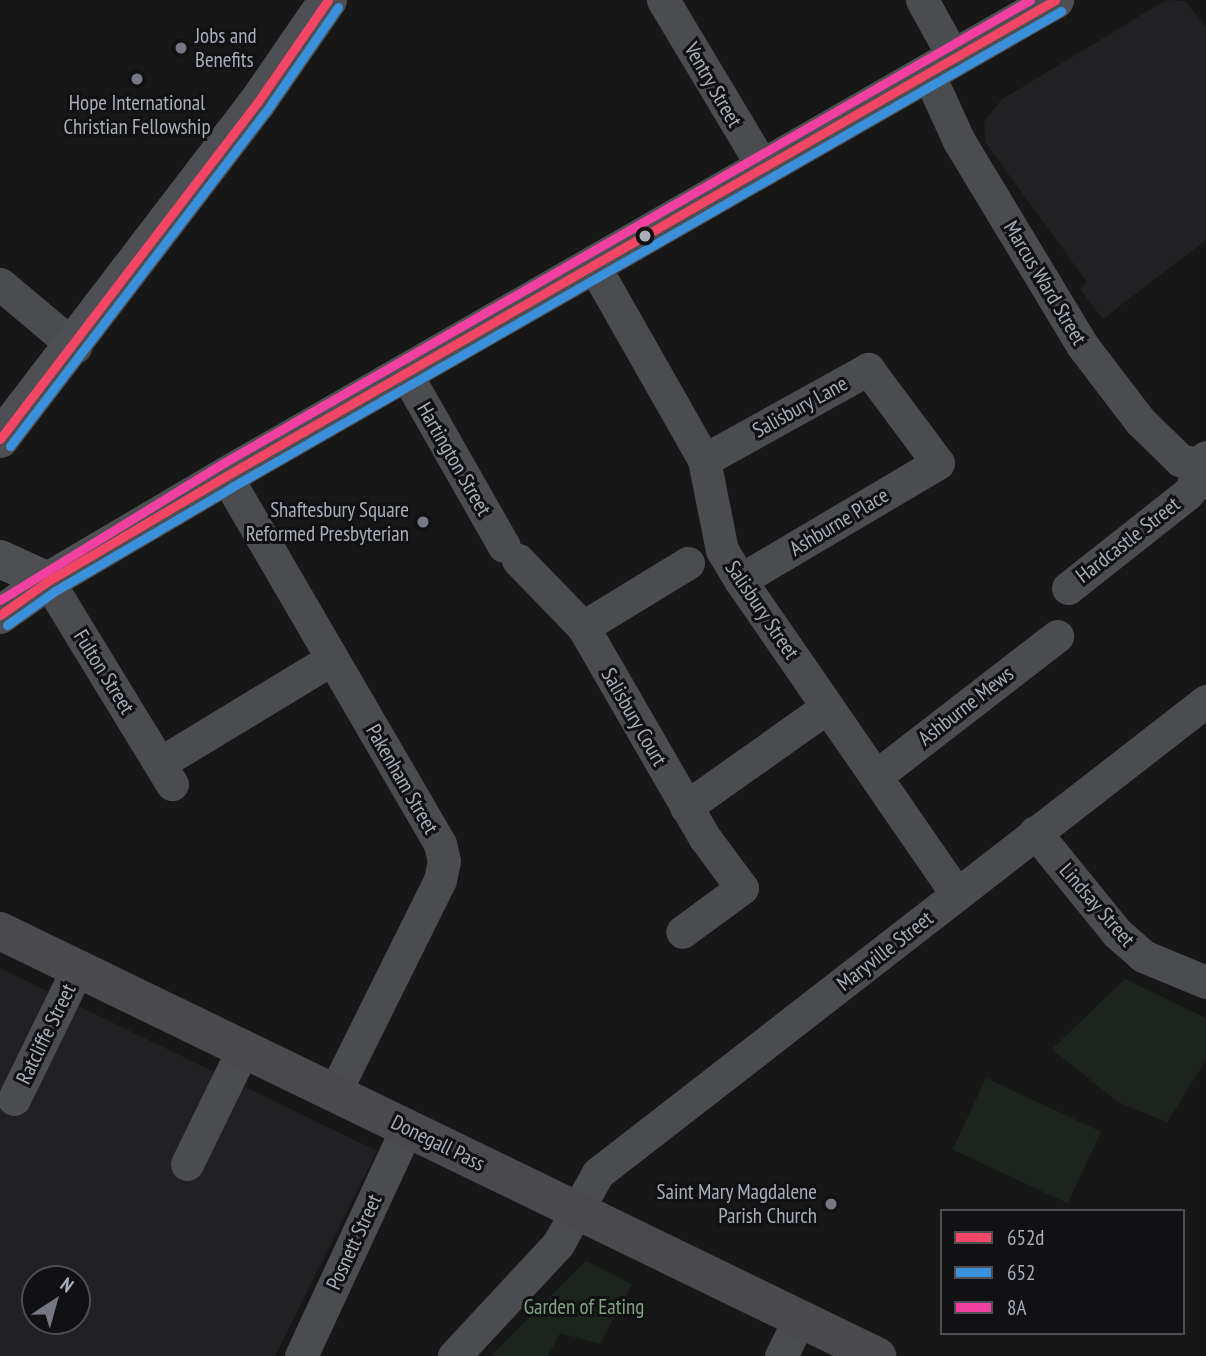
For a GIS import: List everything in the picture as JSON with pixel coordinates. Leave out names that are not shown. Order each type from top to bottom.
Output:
[{"type":"main road","points":[[0,439],[75,347],[328,0]]},
{"type":"main road","points":[[0,614],[48,581],[226,476],[1055,0]]},
{"type":"main road","points":[[0,559],[48,581]]},
{"type":"street","name":"Ventry Street","points":[[663,0],[764,169]]},
{"type":"street","name":"Marcus Ward Street","points":[[922,0],[959,141],[1082,345],[1140,421],[1180,460],[1201,461]]},
{"type":"street","name":"Salisbury Street","points":[[594,266],[704,460],[722,550],[957,894]]},
{"type":"street","points":[[0,284],[75,347]]},
{"type":"street","name":"Salisbury Lane","points":[[704,460],[868,369],[938,463]]},
{"type":"street","name":"Hartington Street","points":[[405,372],[511,553]]},
{"type":"street","name":"Hardcastle Street","points":[[1068,588],[1187,494],[1193,487],[1201,461]]},
{"type":"street","name":"Ashburne Place","points":[[740,580],[938,463]]},
{"type":"street","name":"Pakenham Street","points":[[226,476],[440,844],[444,861],[440,880],[334,1094]]},
{"type":"street","name":"Salisbury Court","points":[[511,553],[583,627],[686,807],[742,888],[682,932]]},
{"type":"street","points":[[583,627],[688,563]]},
{"type":"street","name":"Fulton Street","points":[[48,581],[166,773],[331,659]]},
{"type":"street","name":"Ashburne Mews","points":[[876,776],[1057,636]]},
{"type":"street","name":"Maryville Street","points":[[454,1356],[558,1244],[598,1173],[1206,701]]},
{"type":"street","points":[[686,807],[827,707]]},
{"type":"street","name":"Lindsay Street","points":[[1035,832],[1117,933],[1143,956],[1206,982]]},
{"type":"street","name":"Donegall Pass","points":[[0,931],[877,1356]]},
{"type":"street","name":"Ratcliffe Street","points":[[14,1099],[78,968]]},
{"type":"street","points":[[187,1164],[243,1049]]},
{"type":"street","name":"Posnett Street","points":[[301,1356],[407,1128]]},
{"type":"street","points":[[780,1356],[800,1318]]},
{"type":"shaded area","points":[[1166,0],[1185,1],[1206,26],[1206,240],[1103,319],[1080,289],[1087,282],[985,142],[984,122],[1001,100]]},
{"type":"shaded area","points":[[0,968],[377,1151],[275,1356],[0,1356]]},
{"type":"green space","points":[[1125,979],[1206,1018],[1206,1060],[1167,1122],[1118,1102],[1052,1049]]},
{"type":"green space","points":[[986,1078],[1101,1132],[1068,1203],[953,1150]]},
{"type":"green space","name":"Garden of Eating","points":[[586,1261],[632,1284],[600,1344],[560,1333],[548,1356],[491,1356]]},
{"type":"transit line","name":"652d","points":[[0,439],[257,103],[328,0]]},
{"type":"transit line","name":"8A","points":[[0,600],[220,465],[1030,0]]},
{"type":"transit line","name":"652d","points":[[0,615],[48,581],[226,476],[1055,0]]},
{"type":"transit line","name":"652","points":[[10,446],[267,110],[338,7]]},
{"type":"transit line","name":"652","points":[[7,625],[55,591],[232,487],[1061,11]]},
{"type":"place","name":"Jobs and Benefits","points":[[181,48]]},
{"type":"place","name":"Hope International Christian Fellowship","points":[[137,79]]},
{"type":"place","name":"Shaftesbury Square Reformed Presbyterian","points":[[423,522]]},
{"type":"place","name":"Saint Mary Magdalene Parish Church","points":[[831,1204]]}]
